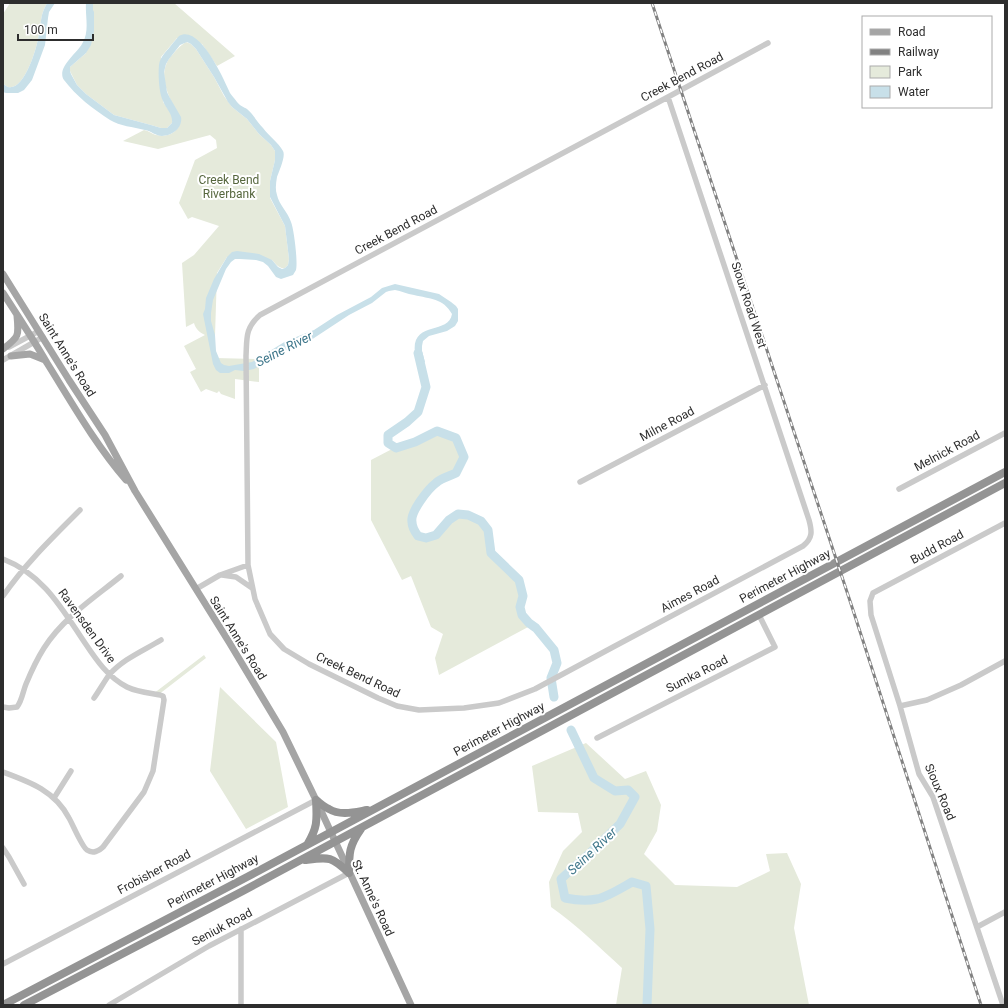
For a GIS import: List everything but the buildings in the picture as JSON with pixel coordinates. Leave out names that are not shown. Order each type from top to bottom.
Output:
[{"type":"highway","name":"Perimeter Highway","points":[[3,1005],[306,846],[1005,472]]},
{"type":"highway","name":"Perimeter Highway","points":[[24,1005],[335,842],[759,614],[1005,484]]},
{"type":"highway","points":[[316,800],[329,810],[337,812],[351,813],[374,809]]},
{"type":"highway","points":[[306,846],[316,826],[316,800]]},
{"type":"highway","points":[[349,873],[349,854],[351,846],[363,826]]},
{"type":"highway","points":[[300,860],[328,858],[339,864],[349,873]]},
{"type":"main road","name":"Saint Anne's Road","points":[[3,274],[75,390],[105,435],[135,491],[281,729],[316,800]]},
{"type":"main road","name":"Saint Anne's Road","points":[[3,293],[92,435],[114,466],[135,491]]},
{"type":"main road","points":[[3,349],[13,342],[18,333],[17,314]]},
{"type":"main road","points":[[11,356],[30,354],[46,361]]},
{"type":"main road","name":"St. Anne's Road","points":[[316,800],[411,1005]]},
{"type":"street","name":"Creek Bend Road","points":[[561,675],[535,689],[499,702],[464,708],[419,710],[397,706],[309,664],[284,649],[270,634],[255,599],[248,565],[247,336],[254,320],[260,315],[768,43]]},
{"type":"street","name":"Sioux Road West","points":[[668,97],[809,520]]},
{"type":"street","points":[[3,349],[30,336],[41,334]]},
{"type":"street","points":[[3,360],[35,342],[41,334]]},
{"type":"street","name":"Milne Road","points":[[580,482],[764,385]]},
{"type":"street","name":"Melnick Road","points":[[899,489],[1005,433]]},
{"type":"street","points":[[3,596],[23,569],[80,510]]},
{"type":"street","name":"Aimes Road","points":[[561,675],[808,543],[811,535],[809,520]]},
{"type":"street","name":"Budd Road","points":[[879,590],[1005,523]]},
{"type":"street","name":"Ravensden Drive","points":[[3,772],[38,787],[54,798],[64,809],[83,846],[87,850],[98,852],[144,792],[150,780],[154,770],[164,700],[163,696],[160,695],[136,691],[126,686],[110,674],[96,660],[47,589],[23,569],[4,561]]},
{"type":"street","points":[[196,589],[220,575],[248,565]]},
{"type":"street","points":[[220,575],[236,577],[252,588]]},
{"type":"street","points":[[3,707],[17,707],[39,657],[50,639],[76,611],[121,576]]},
{"type":"street","name":"Sioux Road","points":[[879,590],[873,593],[870,601],[871,615],[900,706],[919,774],[933,797],[1003,1005]]},
{"type":"street","name":"Sumka Road","points":[[597,738],[775,647],[759,614]]},
{"type":"street","points":[[94,698],[110,674],[134,654],[161,640]]},
{"type":"street","points":[[900,706],[927,700],[961,685],[1005,662]]},
{"type":"street","points":[[54,798],[71,771]]},
{"type":"street","name":"Frobisher Road","points":[[3,964],[316,800]]},
{"type":"street","points":[[3,848],[24,884]]},
{"type":"street","name":"Seniuk Road","points":[[108,1005],[190,956],[349,873]]},
{"type":"street","points":[[977,927],[1005,912]]},
{"type":"street","points":[[241,929],[241,1005]]},
{"type":"green space","points":[[10,3],[47,3],[43,10],[39,36],[32,60],[24,76],[14,87],[8,87],[3,84],[3,14]]},
{"type":"green space","points":[[93,3],[174,3],[235,56],[217,66],[202,44],[177,38],[161,57],[163,102],[173,119],[172,123],[167,128],[161,128],[114,115],[86,94],[77,85],[70,71],[70,67],[86,53]]},
{"type":"green space","name":"Creek Bend Riverbank","points":[[186,42],[191,44],[196,49],[232,107],[247,119],[275,151],[275,160],[270,181],[270,198],[285,226],[289,259],[288,265],[285,268],[281,268],[272,260],[227,257],[217,273],[215,336],[208,335],[215,358],[259,359],[259,382],[235,379],[235,399],[221,394],[219,391],[217,393],[206,389],[201,392],[190,372],[196,369],[184,346],[205,335],[195,327],[194,323],[186,327],[182,263],[194,255],[219,226],[192,217],[188,219],[179,203],[195,160],[217,148],[216,140],[210,135],[158,149],[123,141],[144,130],[156,135],[165,136],[169,135],[178,128],[181,120],[168,93],[164,79],[164,72],[166,64],[170,58],[179,47]]},
{"type":"green space","points":[[432,432],[444,433],[453,438],[464,450],[465,457],[464,462],[458,470],[437,483],[415,510],[412,522],[415,530],[424,539],[436,533],[450,519],[458,514],[473,517],[485,525],[495,557],[512,572],[518,580],[521,589],[517,604],[517,611],[524,622],[530,626],[439,675],[435,658],[443,634],[431,627],[411,576],[402,580],[371,520],[371,460],[394,448],[401,448],[409,445]]},
{"type":"green space","points":[[204,655],[206,658],[158,695],[153,694]]},
{"type":"green space","points":[[220,687],[276,742],[288,807],[246,829],[210,771]]},
{"type":"green space","points":[[586,743],[625,779],[646,771],[661,805],[657,831],[644,854],[675,885],[737,887],[770,871],[766,854],[787,853],[801,884],[794,928],[809,1005],[616,1005],[622,968],[579,929],[551,907],[549,882],[563,851],[582,832],[578,813],[538,812],[532,766]]},
{"type":"water","points":[[47,3],[55,3],[49,12],[45,45],[32,80],[24,90],[18,93],[3,92],[3,84],[8,87],[14,87],[19,83],[28,69],[35,52],[43,10]]},
{"type":"water","name":"Seine River","points":[[86,3],[93,3],[94,31],[91,45],[86,53],[70,67],[70,71],[77,85],[86,94],[114,115],[161,128],[167,128],[172,123],[172,120],[161,93],[159,79],[160,62],[164,53],[179,36],[187,34],[195,38],[203,45],[217,66],[231,94],[238,103],[249,111],[265,131],[279,145],[284,153],[277,177],[276,190],[278,199],[290,218],[292,226],[296,254],[296,270],[293,275],[281,279],[276,277],[263,262],[256,260],[235,259],[231,262],[226,269],[213,300],[211,313],[216,351],[221,363],[229,366],[252,362],[286,341],[314,330],[337,315],[371,297],[382,288],[395,284],[439,294],[458,309],[458,321],[455,326],[447,331],[429,336],[423,341],[422,351],[425,362],[418,366],[415,350],[416,340],[421,334],[449,321],[452,314],[445,305],[436,300],[395,290],[386,292],[372,303],[349,315],[311,340],[290,348],[254,369],[244,371],[235,370],[229,373],[220,373],[216,370],[213,364],[203,314],[206,298],[214,279],[227,257],[232,252],[237,251],[259,254],[272,260],[282,269],[288,265],[289,259],[285,226],[270,197],[270,181],[275,160],[275,151],[247,119],[232,107],[196,49],[187,42],[180,45],[169,59],[164,72],[167,92],[181,117],[179,128],[176,131],[166,136],[160,136],[147,131],[118,124],[91,107],[79,97],[64,80],[62,75],[65,66],[82,44],[86,34]]},
{"type":"waterway","name":"Seine River","points":[[418,353],[426,387],[418,412],[407,422],[388,435],[388,443],[396,448],[415,442],[437,431],[456,438],[464,457],[456,473],[438,481],[420,501],[412,518],[413,528],[418,536],[426,538],[436,535],[449,520],[458,514],[468,515],[481,521],[488,530],[491,553],[519,580],[523,596],[520,607],[522,615],[536,628],[554,650],[557,663],[551,678],[554,697]]},
{"type":"waterway","name":"Seine River","points":[[571,730],[594,778],[615,791],[628,790],[635,797],[620,824],[561,879],[565,898],[581,900],[597,899],[632,882],[646,886],[650,929],[647,1005]]},
{"type":"railway","points":[[652,3],[853,610],[981,1005]]}]
